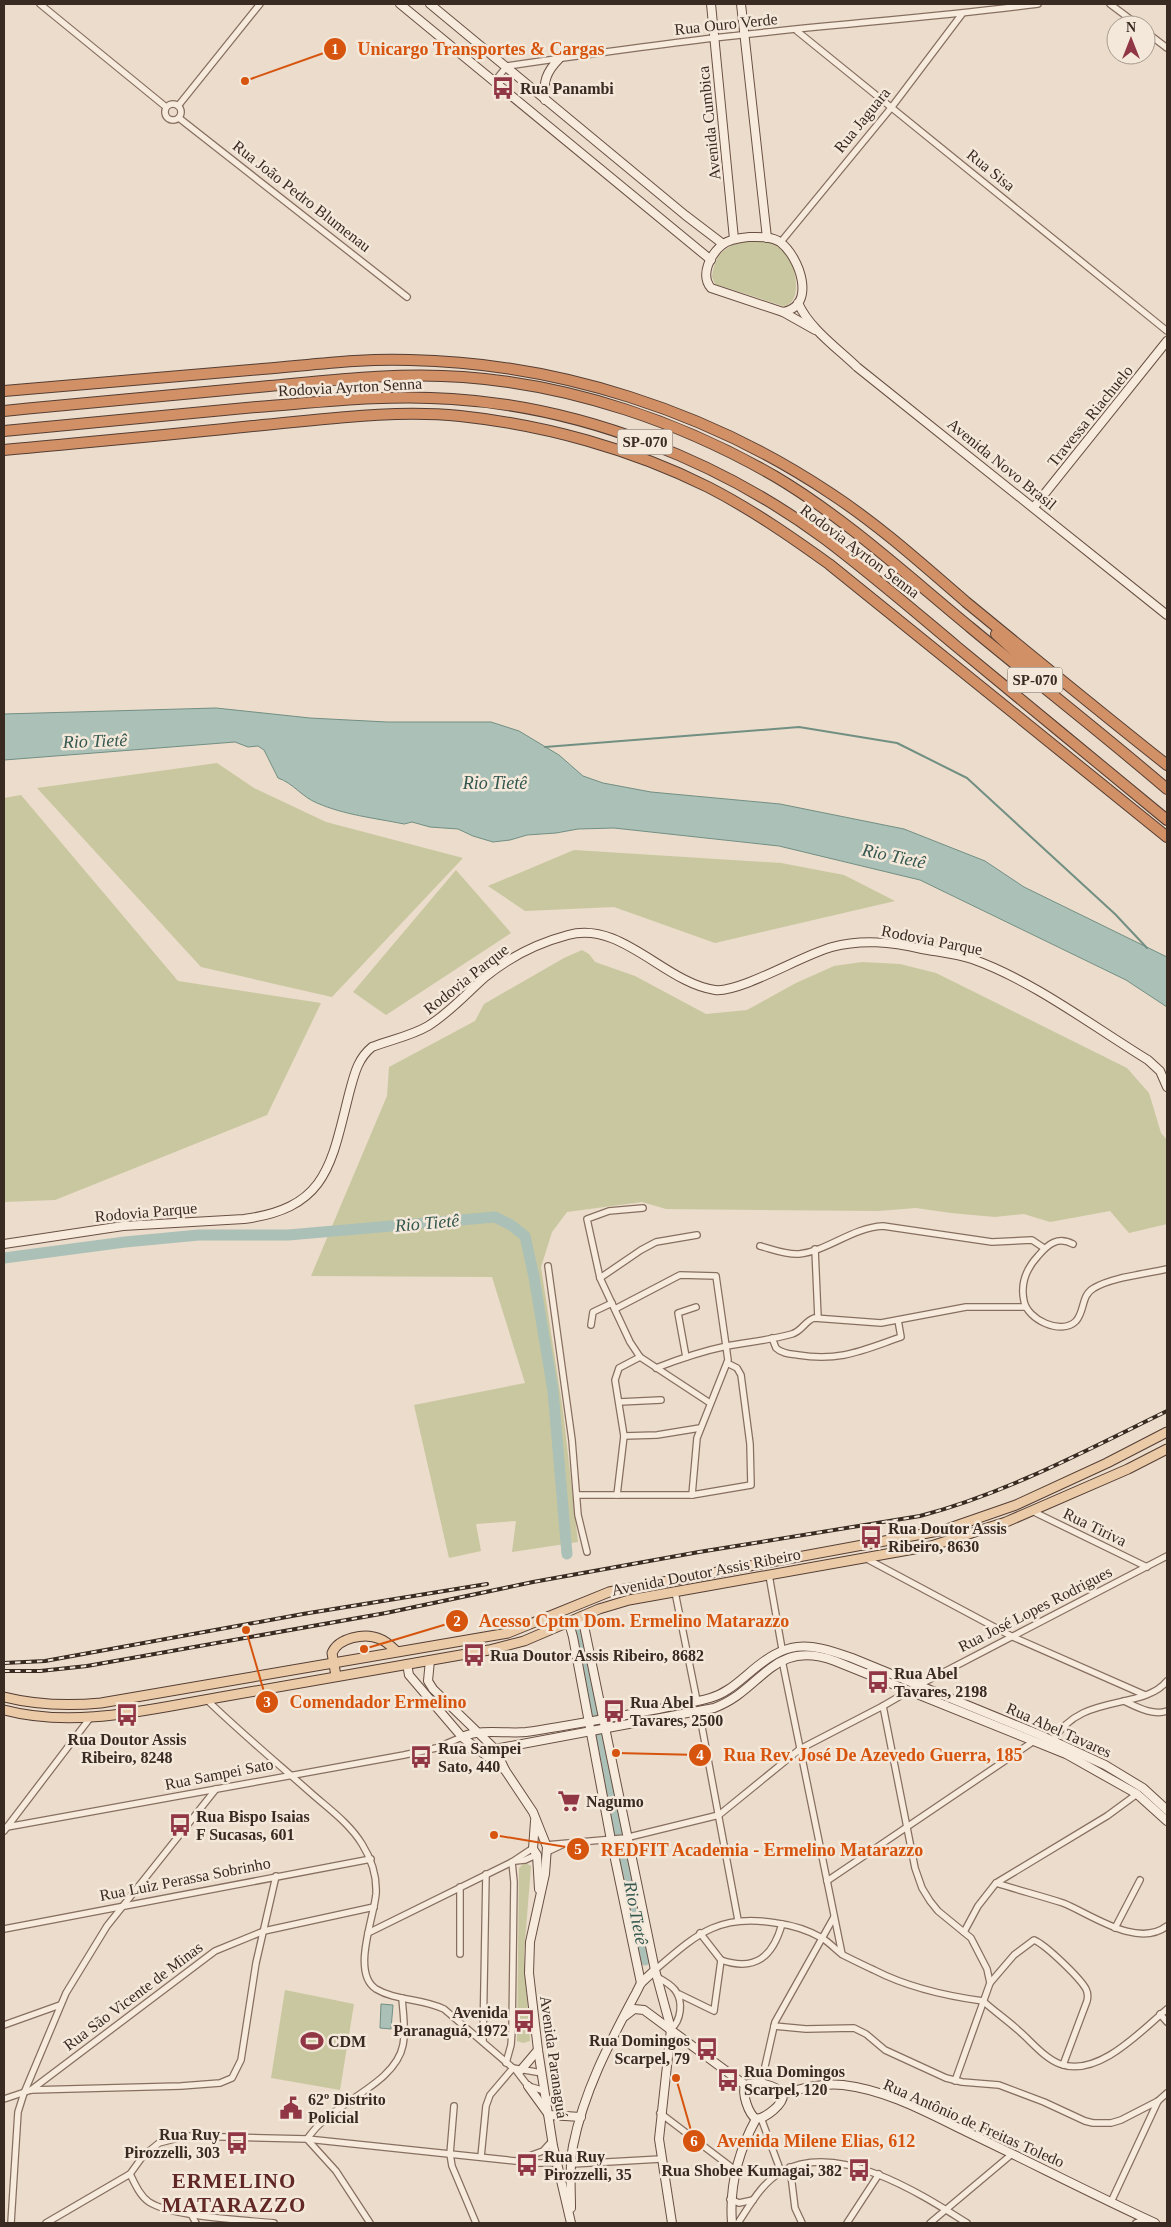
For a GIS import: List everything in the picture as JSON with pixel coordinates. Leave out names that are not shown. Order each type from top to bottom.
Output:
[{"type":"highway","points":[[4,391],[381,360],[472,364],[536,373],[594,386],[702,424],[782,462],[854,509],[1167,765]]},
{"type":"highway","name":"Rodovia Ayrton Senna","points":[[4,411],[388,376],[462,377],[505,381],[549,388],[604,403],[681,430],[741,458],[778,479],[871,546],[1167,788]]},
{"type":"highway","name":"Rodovia Ayrton Senna","points":[[4,431],[342,400],[412,397],[454,399],[503,405],[608,428],[669,451],[725,477],[822,537],[1167,820]]},
{"type":"highway","name":"Rodovia Ayrton Senna","points":[[4,450],[306,421],[430,415],[468,417],[532,427],[611,448],[708,487],[792,538],[829,564],[1167,837]]},
{"type":"highway","points":[[980,613],[999,638],[1127,755]]},
{"type":"main road","name":"Avenida Doutor Assis Ribeiro","points":[[425,1646],[508,1632],[538,1622],[596,1596],[634,1586],[855,1548],[944,1530],[1016,1505],[1107,1463],[1167,1432]]},
{"type":"main road","name":"Avenida Doutor Assis Ribeiro","points":[[4,1710],[42,1717],[90,1718],[158,1709],[489,1650],[524,1641],[620,1602],[867,1559],[931,1546],[967,1536],[1032,1511],[1167,1449]]},
{"type":"main road","points":[[576,1604],[582,1616]]},
{"type":"main road","points":[[336,1676],[333,1651],[343,1640],[374,1637],[382,1640],[396,1651]]},
{"type":"main road","points":[[4,1697],[20,1701],[58,1705],[101,1704],[425,1646]]},
{"type":"main road","points":[[407,1664],[425,1646]]},
{"type":"street","points":[[40,4],[166,107]]},
{"type":"street","points":[[178,106],[260,4]]},
{"type":"street","points":[[400,4],[711,260]]},
{"type":"street","points":[[430,4],[685,215],[723,244]]},
{"type":"street","name":"Avenida Cumbica","points":[[711,4],[734,240]]},
{"type":"street","points":[[741,4],[766,238]]},
{"type":"street","name":"Rua Ouro Verde","points":[[507,66],[714,38],[962,14],[1038,4]]},
{"type":"street","points":[[1110,4],[1125,15]]},
{"type":"street","name":"Rua Jaguara","points":[[780,243],[891,108],[962,14]]},
{"type":"street","name":"Rua Sisa","points":[[797,31],[1167,331]]},
{"type":"street","points":[[1156,40],[1167,48]]},
{"type":"street","points":[[545,100],[544,81],[547,72],[559,59]]},
{"type":"street","points":[[495,81],[507,66]]},
{"type":"street","points":[[173,104],[178,106],[181,113],[179,118],[174,120],[166,118],[164,112],[166,107],[173,104]]},
{"type":"street","name":"Rua João Pedro Blumenau","points":[[179,118],[407,297]]},
{"type":"street","points":[[749,237],[766,238],[780,243],[789,251],[801,274],[803,285],[798,302],[795,308],[783,312],[711,288],[705,278],[711,260],[723,244],[749,237]]},
{"type":"street","name":"Avenida Novo Brasil","points":[[798,302],[806,317],[821,334],[857,366],[1167,615]]},
{"type":"street","name":"Avenida Novo Brasil","points":[[783,312],[821,334]]},
{"type":"street","name":"Travessa Riachuelo","points":[[1034,507],[1167,341]]},
{"type":"street","name":"Rodovia Parque","points":[[4,1244],[123,1226],[253,1218],[278,1213],[290,1207],[312,1191],[329,1168],[354,1076],[364,1053],[372,1047],[429,1026],[487,976],[510,960],[547,942],[578,933],[600,934],[613,939],[691,981],[718,990],[738,986],[821,950],[850,944],[891,942],[969,958],[1000,970],[1023,982],[1148,1060],[1160,1070],[1167,1087]]},
{"type":"street","points":[[643,1208],[609,1211],[587,1219],[600,1278],[630,1342],[640,1357],[710,1403]]},
{"type":"street","points":[[760,1246],[798,1254],[815,1249],[856,1231],[883,1226],[992,1242],[1032,1240],[1044,1248]]},
{"type":"street","points":[[600,1278],[656,1242],[696,1235]]},
{"type":"street","points":[[1073,1244],[1066,1240],[1059,1240],[1044,1248],[1034,1260],[1024,1278],[1023,1290],[1026,1307],[1032,1316],[1039,1320],[1058,1325],[1069,1325],[1079,1317],[1085,1297],[1092,1289],[1108,1282],[1167,1269]]},
{"type":"street","points":[[815,1249],[818,1318]]},
{"type":"street","points":[[548,1266],[572,1440],[578,1515],[587,1552]]},
{"type":"street","points":[[591,1325],[593,1312],[613,1306],[680,1275],[716,1276],[727,1346],[727,1363],[700,1428],[692,1495]]},
{"type":"street","points":[[686,1357],[678,1313],[696,1307]]},
{"type":"street","points":[[656,1368],[686,1357],[727,1346],[796,1332],[802,1329],[809,1320],[818,1318],[881,1323],[966,1307],[1026,1307]]},
{"type":"street","points":[[772,1338],[776,1348],[782,1352],[837,1358],[901,1337],[898,1320]]},
{"type":"street","points":[[617,1495],[624,1436],[615,1380],[619,1368],[640,1357]]},
{"type":"street","points":[[577,1495],[692,1495],[751,1485],[750,1444],[741,1375],[737,1368],[727,1363]]},
{"type":"street","points":[[619,1402],[661,1400]]},
{"type":"street","points":[[624,1436],[657,1435],[700,1428]]},
{"type":"street","name":"Rua Tiriva","points":[[1032,1511],[1147,1567]]},
{"type":"street","name":"Rua José Lopes Rodrigues","points":[[546,1848],[568,1841],[626,1838],[718,1815],[800,1749],[1167,1556]]},
{"type":"street","points":[[867,1559],[1013,1637],[1145,1694]]},
{"type":"street","points":[[769,1575],[782,1649]]},
{"type":"street","points":[[674,1592],[697,1701]]},
{"type":"street","points":[[582,1616],[626,1838],[656,1974],[671,2029],[660,2113],[661,2159],[672,2223]]},
{"type":"street","points":[[569,1623],[574,1637],[612,1840],[642,1983]]},
{"type":"street","name":"Rua Abel Tavares","points":[[462,1737],[478,1733],[523,1732],[697,1701],[722,1694],[732,1688],[782,1649],[810,1646],[830,1650],[1052,1741],[1130,1780],[1167,1810]]},
{"type":"street","name":"Rua Abel Tavares","points":[[477,1750],[495,1749],[714,1708],[735,1698],[766,1671],[782,1660],[808,1655],[826,1658],[1034,1741],[1096,1769],[1137,1794],[1167,1821]]},
{"type":"street","name":"Avenida Paranaguá","points":[[430,1660],[428,1681],[432,1690],[495,1749],[505,1770],[525,1798],[536,1820],[546,1848],[545,1874],[529,1955],[529,1973],[538,2050],[552,2141],[571,2222]]},
{"type":"street","points":[[782,1660],[842,1954]]},
{"type":"street","name":"Avenida Paranaguá","points":[[407,1664],[409,1675],[462,1737],[505,1770]]},
{"type":"street","points":[[1052,1741],[1062,1729],[1081,1714],[1095,1707],[1165,1687],[1167,1681]]},
{"type":"street","points":[[206,1699],[352,1831],[371,1859],[376,1882],[365,1963],[367,1980],[377,1990],[402,1998],[431,2003],[444,2009],[506,2063],[516,2069],[542,2073]]},
{"type":"street","points":[[1124,1700],[1151,1712],[1167,1711]]},
{"type":"street","points":[[883,1706],[915,1868],[922,1888],[938,1911],[964,1932],[978,1951],[987,1969],[990,1983]]},
{"type":"street","points":[[699,1711],[738,1920]]},
{"type":"street","points":[[6,1829],[90,1718]]},
{"type":"street","points":[[523,1732],[526,1742]]},
{"type":"street","name":"Rua Sampei Sato","points":[[6,1829],[436,1748],[462,1737]]},
{"type":"street","points":[[827,1881],[907,1825],[1034,1741]]},
{"type":"street","name":"Rua Sampei Sato","points":[[436,1748],[477,1750]]},
{"type":"street","points":[[10,2223],[17,2122],[24,2093],[60,2005],[81,1965],[107,1926],[216,1789]]},
{"type":"street","points":[[964,1932],[985,1896],[996,1884],[1107,1816],[1137,1794]]},
{"type":"street","name":"Avenida Paranaguá","points":[[536,1820],[535,1851],[540,1893]]},
{"type":"street","points":[[537,1843],[546,1848],[541,1857],[535,1851],[537,1843]]},
{"type":"street","points":[[368,1933],[460,1886],[535,1851]]},
{"type":"street","name":"Rua Luiz Perassa Sobrinho","points":[[4,1929],[125,1904],[371,1859]]},
{"type":"street","points":[[506,2063],[511,2045],[512,2031],[514,1861]]},
{"type":"street","points":[[483,2042],[486,1874]]},
{"type":"street","points":[[4,2099],[31,2090],[181,2086],[228,2081],[235,2074],[241,2060],[256,1963],[276,1876]]},
{"type":"street","points":[[1115,1928],[1140,1880]]},
{"type":"street","points":[[996,1884],[1065,1904],[1115,1928],[1128,1932],[1158,1932],[1167,1926]]},
{"type":"street","points":[[460,1886],[460,1954]]},
{"type":"street","name":"Rua São Vicente de Minas","points":[[31,2090],[205,1957],[224,1946],[264,1931],[374,1907]]},
{"type":"street","points":[[762,2084],[774,2026],[834,1917]]},
{"type":"street","points":[[571,2222],[573,2148],[581,2116],[596,2072],[642,1983],[656,1974],[700,1934],[721,1924],[738,1920],[782,1924],[807,1931],[823,1939],[842,1954],[898,1980],[954,1997],[983,2001],[1048,2057],[1063,2065],[1085,2065],[1105,2058],[1167,2009]]},
{"type":"street","points":[[700,1934],[721,1960],[746,1963],[763,1958],[775,1946],[782,1924]]},
{"type":"street","points":[[955,2081],[990,1983],[1024,1945],[1036,1940],[1062,1963],[1087,1992],[1087,2001],[1063,2065]]},
{"type":"street","points":[[656,1974],[670,1984],[678,1994],[714,2011],[721,1960]]},
{"type":"street","points":[[671,2029],[678,2019],[680,2004],[678,1994]]},
{"type":"street","points":[[308,2139],[320,2123],[383,2076],[396,2062],[403,2045],[404,2036],[402,1998]]},
{"type":"street","points":[[4,2024],[60,2005]]},
{"type":"street","points":[[624,2017],[634,2009],[639,2009],[671,2029],[745,2084]]},
{"type":"street","points":[[1160,2014],[1167,2022]]},
{"type":"street","points":[[774,2026],[806,2029],[854,2028],[866,2034],[884,2050],[955,2081],[999,2085],[1094,2123],[1111,2123],[1158,2101],[1167,2093]]},
{"type":"street","points":[[481,2157],[486,2106],[490,2095],[538,2050]]},
{"type":"street","points":[[516,2069],[549,2115],[581,2116]]},
{"type":"street","points":[[732,2223],[730,2199],[735,2170],[744,2141],[758,2118],[782,2102],[783,2094],[779,2090],[762,2084],[750,2082],[745,2084]]},
{"type":"street","points":[[745,2084],[744,2092],[751,2115],[758,2118],[781,2172]]},
{"type":"street","name":"Rua Antônio de Freitas Toledo","points":[[783,2094],[821,2085],[844,2085],[906,2104],[1155,2223]]},
{"type":"street","points":[[528,2086],[545,2091]]},
{"type":"street","points":[[1111,2202],[1158,2101]]},
{"type":"street","points":[[454,2106],[450,2154],[452,2166],[476,2223]]},
{"type":"street","points":[[660,2113],[735,2170]]},
{"type":"street","points":[[46,2223],[130,2174],[151,2148],[173,2138],[203,2136],[308,2139],[535,2163],[557,2162]]},
{"type":"street","points":[[308,2139],[336,2171],[370,2223]]},
{"type":"street","points":[[517,2160],[543,2151],[552,2141]]},
{"type":"street","points":[[930,2223],[1012,2154]]},
{"type":"street","points":[[572,2164],[661,2159]]},
{"type":"street","points":[[738,2223],[753,2200],[781,2172],[790,2167],[817,2162],[879,2174],[920,2194],[968,2223]]},
{"type":"street","points":[[790,2167],[795,2208],[802,2223]]},
{"type":"street","points":[[130,2174],[148,2202],[158,2206],[191,2214],[274,2223]]},
{"type":"street","points":[[848,2223],[879,2174]]},
{"type":"street","points":[[730,2199],[739,2203],[753,2200]]},
{"type":"street","points":[[191,2214],[196,2223]]},
{"type":"street","points":[[1136,2223],[1145,2219]]},
{"type":"shaded area","points":[[761,240],[779,248],[788,256],[791,262],[796,285],[793,299],[789,304],[783,306],[715,284],[712,277],[714,267],[722,252],[735,244]]},
{"type":"shaded area","points":[[217,763],[254,788],[326,822],[463,858],[332,997],[201,967],[37,788]]},
{"type":"shaded area","points":[[21,795],[178,981],[321,1003],[267,1115],[55,1200],[4,1202],[4,798]]},
{"type":"shaded area","points":[[574,850],[781,863],[844,875],[895,901],[715,943],[614,907],[525,911],[488,886]]},
{"type":"shaded area","points":[[456,870],[511,933],[386,1015],[353,992]]},
{"type":"shaded area","points":[[582,950],[589,954],[595,962],[635,976],[706,1014],[747,1010],[796,983],[834,966],[862,962],[900,964],[936,973],[1127,1068],[1149,1093],[1161,1133],[1167,1140],[1167,1224],[1129,1233],[1110,1211],[1050,1222],[1024,1214],[995,1217],[916,1208],[878,1211],[666,1209],[642,1202],[567,1212],[552,1232],[541,1267],[563,1411],[578,1542],[512,1552],[516,1521],[476,1524],[481,1551],[449,1558],[414,1405],[525,1383],[492,1277],[311,1276],[387,1096],[389,1067],[475,1021],[484,1004],[564,958]]},
{"type":"shaded area","points":[[525,1862],[531,1866],[524,1954],[530,2041],[523,2043],[517,2041],[519,1868]]},
{"type":"shaded area","name":"CDM","points":[[285,1990],[354,2004],[340,2090],[271,2078]]},
{"type":"water","name":"Rio Tietê","points":[[216,708],[310,718],[387,722],[491,722],[519,731],[559,755],[583,776],[603,783],[651,792],[780,804],[904,829],[985,861],[1024,887],[1167,957],[1167,1007],[1126,980],[920,880],[779,846],[614,828],[578,829],[527,835],[493,842],[458,829],[430,827],[412,822],[404,824],[327,807],[312,800],[278,778],[264,750],[258,746],[248,747],[235,742],[4,760],[4,714]]},
{"type":"water","name":"CDM","points":[[381,2004],[393,2005],[391,2029],[380,2028]]},
{"type":"waterway","points":[[545,747],[799,727],[897,743],[967,778],[1115,914],[1147,948]]},
{"type":"waterway","name":"Rio Tietê","points":[[4,1258],[125,1242],[199,1235],[288,1235],[495,1217],[511,1225],[525,1236],[534,1277],[553,1391],[567,1554]]},
{"type":"waterway","name":"Rio Tietê","points":[[580,1630],[645,1960]]},
{"type":"railway","points":[[4,1671],[40,1671],[87,1666],[386,1613],[533,1582],[699,1552],[920,1516],[984,1495],[1046,1470],[1167,1411]]},
{"type":"railway","points":[[4,1663],[45,1661],[303,1614],[487,1584]]},
{"type":"place","name":"Unicargo Transportes & Cargas","points":[[245,81]]},
{"type":"place","name":"Rua Panambi","points":[[503,88]]},
{"type":"place","name":"Rua Doutor Assis Ribeiro, 8630","points":[[871,1537]]},
{"type":"place","name":"Comendador Ermelino","points":[[246,1630]]},
{"type":"place","name":"Acesso Cptm Dom. Ermelino Matarazzo","points":[[364,1649]]},
{"type":"place","name":"Rua Doutor Assis Ribeiro, 8682","points":[[474,1655]]},
{"type":"place","name":"Rua Abel Tavares, 2198","points":[[878,1682]]},
{"type":"place","name":"Rua Abel Tavares, 2500","points":[[614,1711]]},
{"type":"place","name":"Rua Doutor Assis Ribeiro, 8248","points":[[127,1715]]},
{"type":"place","name":"Rua Rev. José De Azevedo Guerra, 185","points":[[616,1753]]},
{"type":"place","name":"Rua Sampei Sato, 440","points":[[421,1757]]},
{"type":"place","name":"Nagumo","points":[[569,1801]]},
{"type":"place","name":"Rua Bispo Isaias F Sucasas, 601","points":[[180,1825]]},
{"type":"place","name":"REDFIT Academia - Ermelino Matarazzo","points":[[494,1835]]},
{"type":"place","name":"Avenida Paranaguá, 1972","points":[[524,2021]]},
{"type":"place","name":"CDM","points":[[312,2041]]},
{"type":"place","name":"Rua Domingos Scarpel, 79","points":[[707,2049]]},
{"type":"place","name":"Avenida Milene Elias, 612","points":[[676,2078]]},
{"type":"place","name":"Rua Domingos Scarpel, 120","points":[[728,2080]]},
{"type":"place","name":"62º Distrito Policial","points":[[291,2108]]},
{"type":"place","name":"Rua Ruy Pirozzelli, 303","points":[[237,2143]]},
{"type":"place","name":"Rua Ruy Pirozzelli, 35","points":[[527,2165]]},
{"type":"place","name":"Rua Shobee Kumagai, 382","points":[[859,2170]]},
{"type":"district","name":"ERMELINO MATARAZZO","points":[[234,2193]]}]
